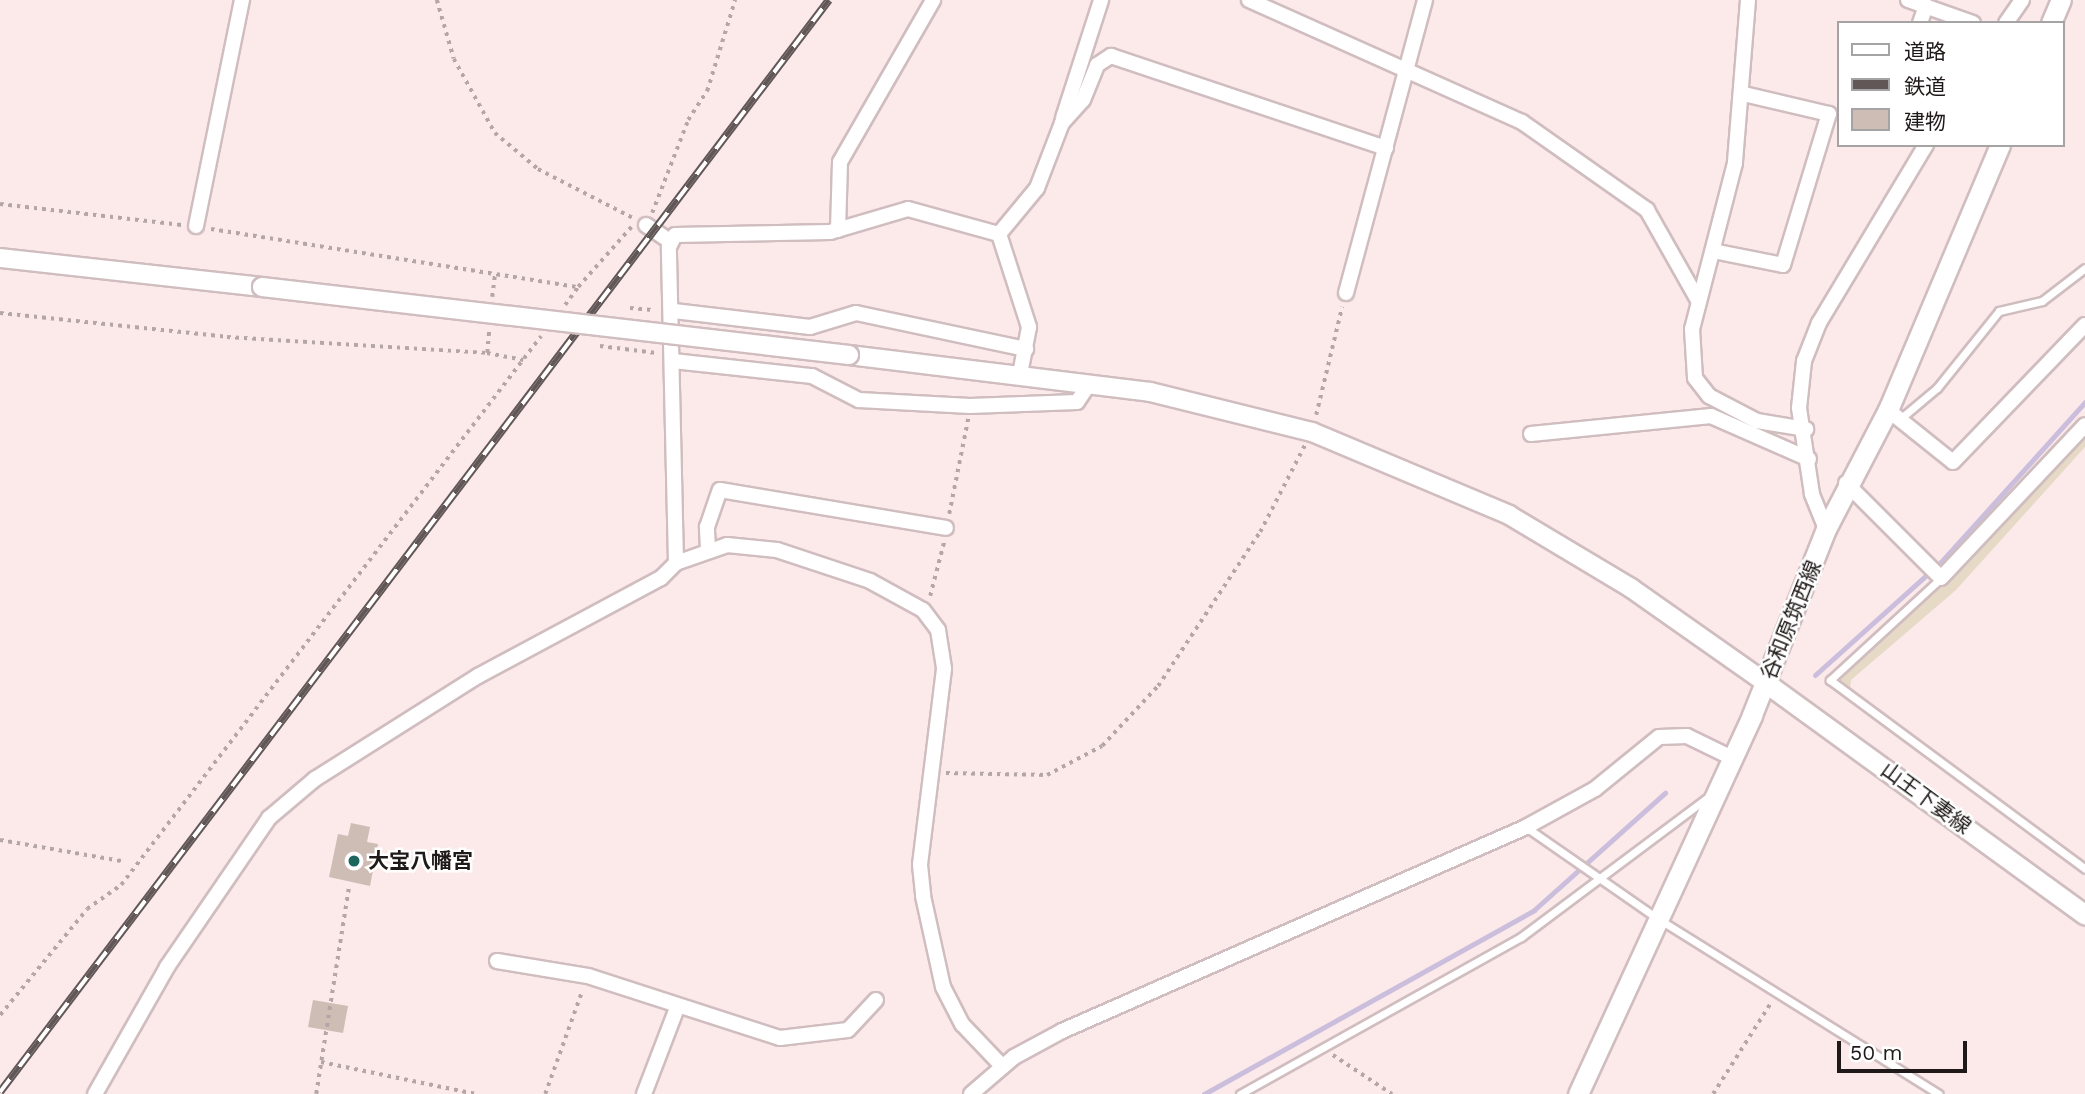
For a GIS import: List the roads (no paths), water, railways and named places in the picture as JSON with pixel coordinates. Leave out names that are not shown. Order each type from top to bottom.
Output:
[{"type":"main road","points":[[2052,21],[2061,0]]},
{"type":"main road","name":"谷和原筑西線","points":[[1578,1094],[1766,683],[1846,483],[1894,414],[1999,147]]},
{"type":"main road","name":"山王下妻線","points":[[1766,683],[2085,915]]},
{"type":"street","points":[[196,226],[243,0]]},
{"type":"street","points":[[838,230],[840,162],[933,0]]},
{"type":"street","points":[[999,234],[1037,188],[1062,123],[1101,0]]},
{"type":"street","points":[[1249,0],[1410,68],[1522,122],[1647,210],[1698,300]]},
{"type":"street","points":[[1346,293],[1410,68],[1425,0]]},
{"type":"street","points":[[1748,0],[1744,94],[1713,251],[1692,328],[1695,379],[1709,396],[1757,421],[1806,429]]},
{"type":"street","points":[[1908,0],[1967,21]]},
{"type":"street","points":[[2007,21],[2022,0]]},
{"type":"street","points":[[1921,21],[1926,6]]},
{"type":"street","points":[[1085,48],[1386,148]]},
{"type":"street","points":[[1062,123],[1083,100],[1097,65],[1111,56]]},
{"type":"street","points":[[1713,251],[1783,265],[1829,114],[1744,94]]},
{"type":"street","points":[[1826,529],[1812,494],[1806,429],[1798,385],[1818,323],[1925,147]]},
{"type":"street","points":[[670,241],[688,230],[838,230],[908,209],[999,234]]},
{"type":"street","points":[[642,223],[670,241]]},
{"type":"street","points":[[999,234],[1029,327],[1020,374]]},
{"type":"street","points":[[670,241],[674,311],[676,562]]},
{"type":"street","points":[[0,258],[1020,374],[1090,383],[1239,411],[1312,432],[1508,515],[1631,588],[1766,683]]},
{"type":"street","points":[[674,311],[810,327],[856,313],[1026,349]]},
{"type":"street","points":[[1894,414],[1952,462],[2085,325]]},
{"type":"street","points":[[673,358],[812,376],[859,400],[970,406],[1077,402],[1090,383]]},
{"type":"street","points":[[1531,434],[1711,416],[1809,458]]},
{"type":"street","points":[[1846,483],[1941,578],[2085,425]]},
{"type":"street","points":[[708,549],[707,527],[720,491],[946,528]]},
{"type":"street","points":[[95,1094],[166,967],[269,818],[315,779],[466,684],[661,578],[676,562],[708,549],[750,545],[808,558],[923,610],[938,630],[944,657],[934,773],[920,865],[932,946],[962,1024],[1002,1066]]},
{"type":"street","points":[[971,1094],[1002,1066],[1062,1031],[1526,827],[1595,789],[1659,737],[1687,736],[1731,757]]},
{"type":"street","points":[[497,961],[586,976],[677,1008],[780,1038],[848,1030],[876,1000]]},
{"type":"street","points":[[644,1094],[677,1008]]},
{"type":"lane","points":[[1894,414],[1937,388],[1999,311],[2042,301],[2085,268]]},
{"type":"lane","points":[[1941,578],[1830,680],[2085,869]]},
{"type":"lane","points":[[1240,1094],[1521,937],[1603,880],[1715,793]]},
{"type":"lane","points":[[1526,827],[1657,918],[1933,1093]]},
{"type":"waterway","points":[[1815,675],[1941,562],[2085,402]]},
{"type":"waterway","points":[[1204,1094],[1534,910],[1665,793]]},
{"type":"railway","points":[[0,1092],[829,0]]},
{"type":"place","name":"大宝八幡宮","points":[[354,861]]}]
